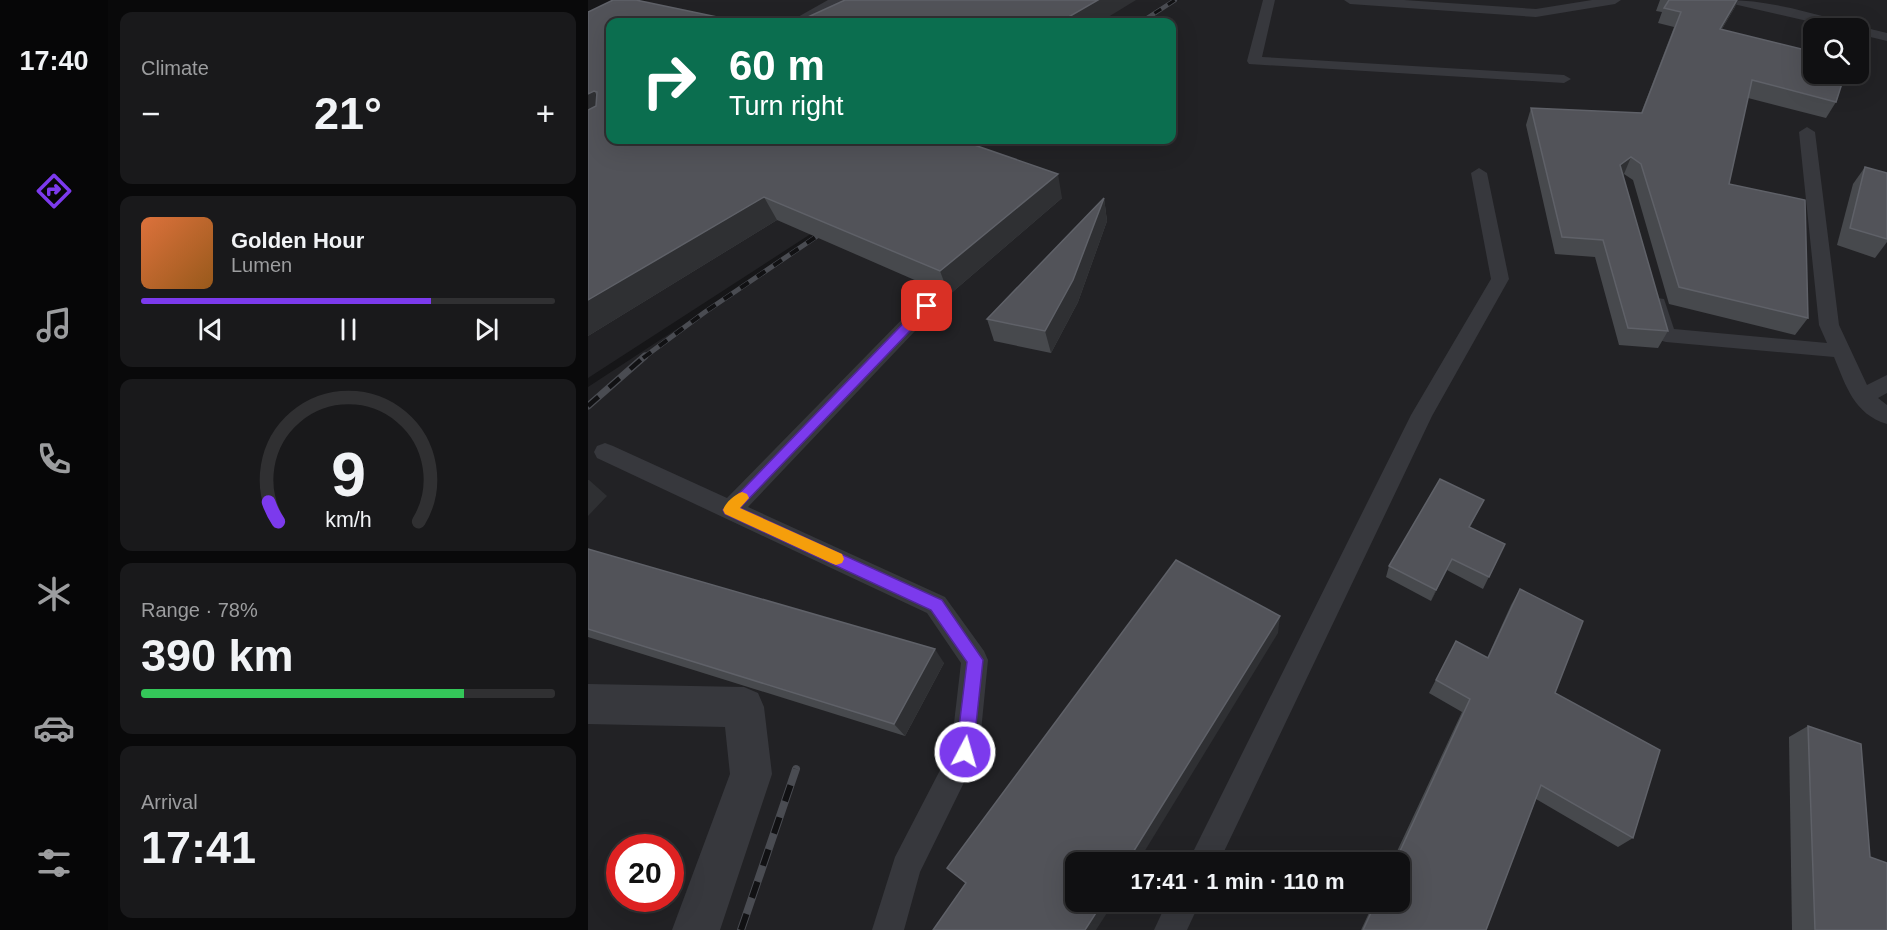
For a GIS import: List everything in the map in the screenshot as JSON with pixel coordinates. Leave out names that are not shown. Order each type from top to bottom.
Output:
[{"type":"street","points":[[588,704],[744,707],[751,774],[696,930]]},
{"type":"lane","points":[[804,18],[838,0]]},
{"type":"lane","points":[[1269,0],[1254,61],[1564,79]]},
{"type":"lane","points":[[1350,0],[1536,13],[1614,0]]},
{"type":"lane","points":[[1733,0],[1810,18]]},
{"type":"lane","points":[[1869,33],[1887,37]]},
{"type":"lane","points":[[1807,132],[1829,325],[1862,398],[1887,416]]},
{"type":"lane","points":[[1208,852],[1422,415],[1500,279],[1479,173]]},
{"type":"lane","points":[[1654,291],[1666,335],[1841,351]]},
{"type":"lane","points":[[730,510],[927,306]]},
{"type":"lane","points":[[1862,398],[1887,383]]},
{"type":"lane","points":[[605,452],[936,605],[975,660],[965,752],[906,868],[888,930]]},
{"type":"lane","points":[[1170,930],[1179,912]]},
{"type":"shaded area","points":[[1171,0],[1142,18],[606,18],[606,144],[950,144],[588,378],[588,26],[637,1]]},
{"type":"shaded area","points":[[1179,0],[1887,0],[1887,930],[588,930],[588,387],[960,144],[1176,144],[1176,18],[1150,18]]},
{"type":"building","points":[[613,0],[636,0],[722,18],[606,18],[606,144],[972,144],[1058,174],[940,271],[764,197],[588,300],[588,110],[596,106],[597,92],[588,94],[588,12]]},
{"type":"building","points":[[845,0],[1098,0],[1067,18],[806,18]]},
{"type":"building","points":[[1669,0],[1737,0],[1720,29],[1803,49],[1803,84],[1842,84],[1836,102],[1752,80],[1729,184],[1805,200],[1808,318],[1679,287],[1641,164],[1631,157],[1620,165],[1668,331],[1628,328],[1603,240],[1562,237],[1531,108],[1642,113],[1681,12],[1664,8]]},
{"type":"building","points":[[1865,167],[1887,173],[1887,239],[1850,228]]},
{"type":"building","points":[[1104,198],[1073,280],[1045,331],[987,319]]},
{"type":"building","points":[[1440,479],[1484,500],[1469,527],[1505,544],[1489,577],[1452,559],[1436,590],[1389,566]]},
{"type":"building","points":[[588,549],[935,649],[894,724],[588,629]]},
{"type":"building","points":[[1176,560],[1280,616],[1133,852],[1065,852],[1065,912],[1097,912],[1085,930],[933,930],[966,883],[947,868]]},
{"type":"building","points":[[1520,589],[1583,621],[1555,693],[1660,750],[1633,838],[1541,785],[1486,930],[1363,930],[1371,912],[1410,912],[1410,852],[1400,852],[1470,699],[1436,680],[1456,641],[1488,658]]},
{"type":"building","points":[[1808,726],[1861,744],[1870,857],[1887,863],[1887,930],[1815,930]]},
{"type":"railway","points":[[1147,18],[1175,0]]},
{"type":"railway","points":[[643,358],[705,312],[829,228]]},
{"type":"railway","points":[[588,406],[645,356]]},
{"type":"railway","points":[[741,930],[796,769]]},
{"type":"slow traffic","points":[[742,498],[730,510],[836,559]]},
{"type":"route","points":[[927,306],[730,510],[936,605],[975,660],[965,752]]}]
